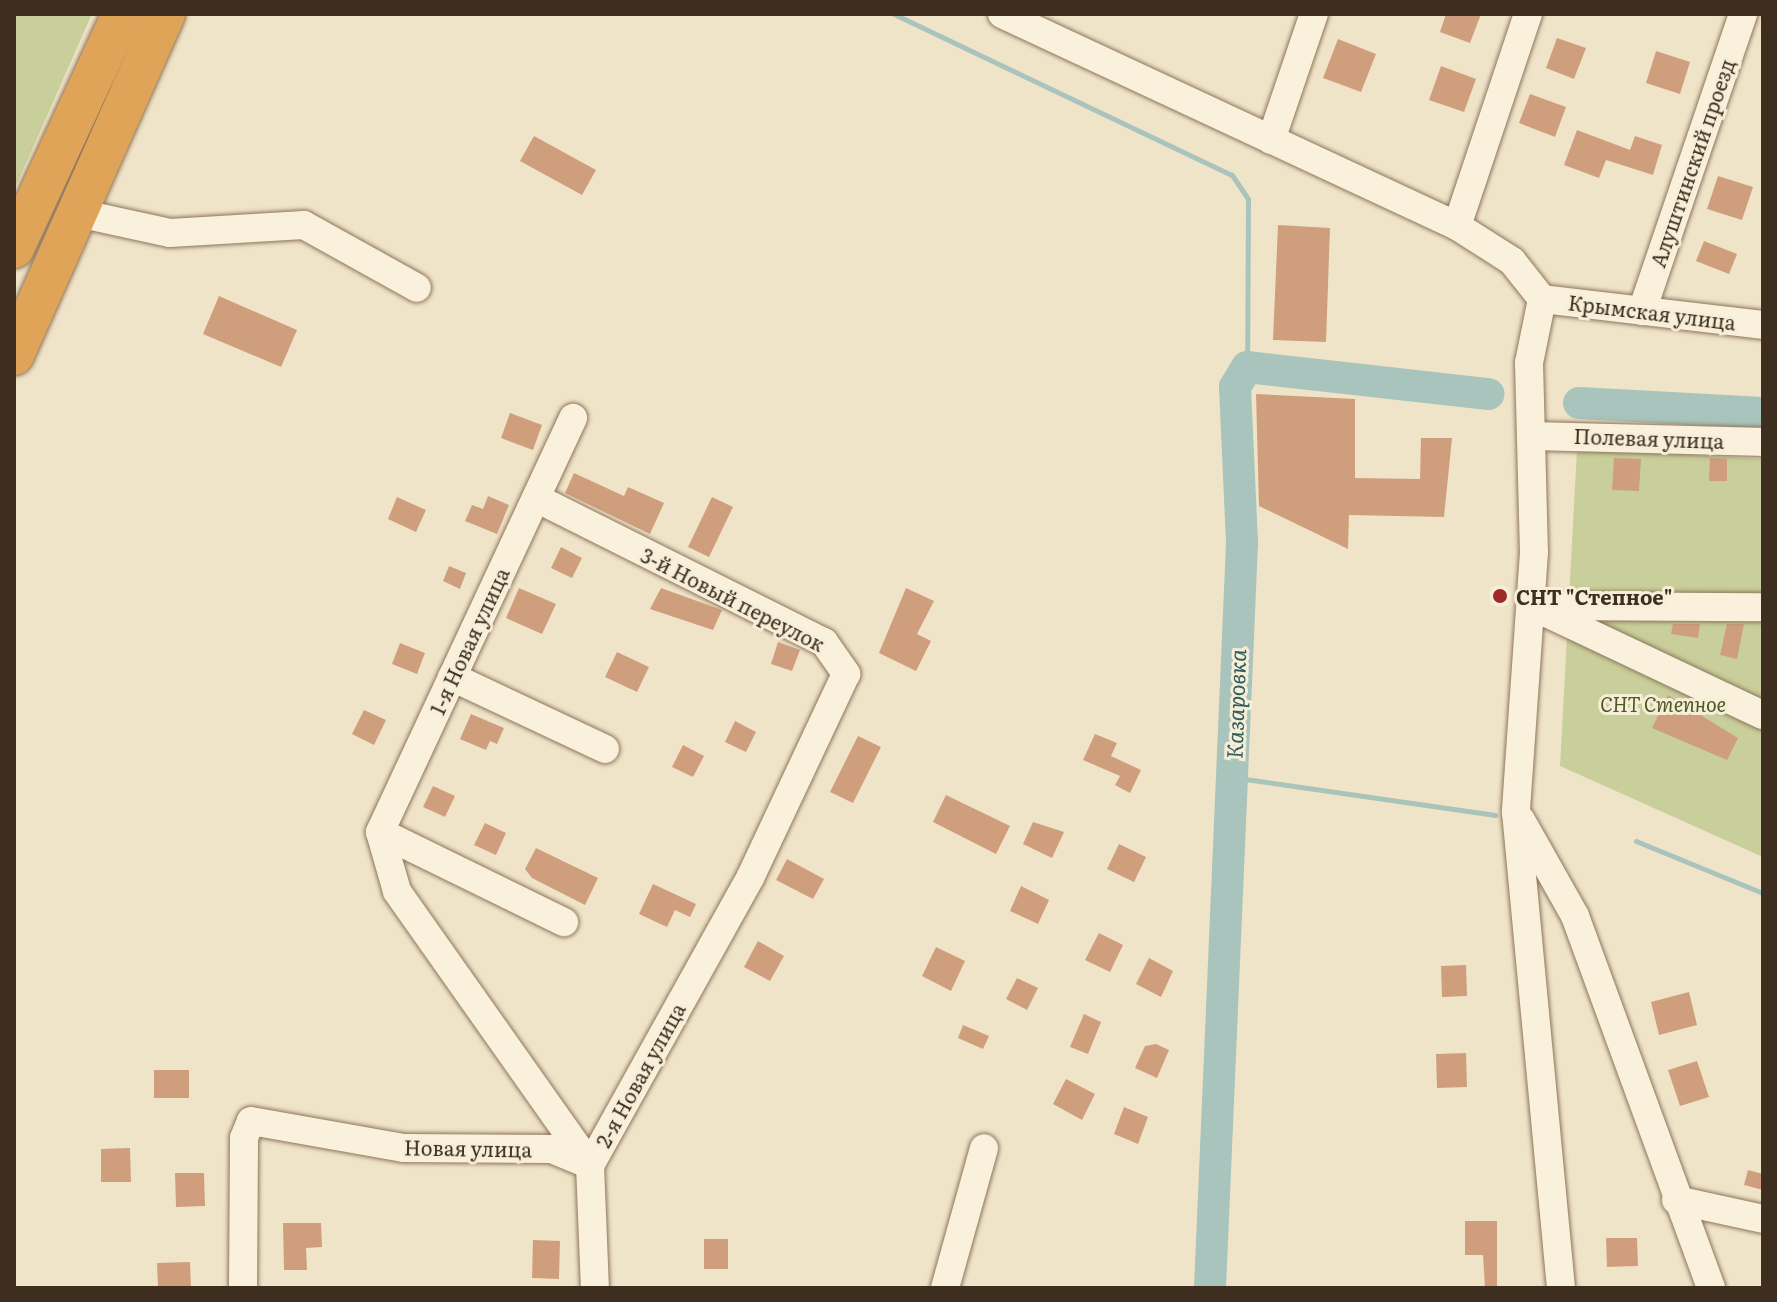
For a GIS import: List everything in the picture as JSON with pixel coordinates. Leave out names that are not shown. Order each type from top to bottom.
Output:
[{"type":"highway","points":[[14,248],[122,14]]},
{"type":"highway","points":[[14,355],[165,14]]},
{"type":"highway","points":[[38,195],[78,213]]},
{"type":"street","points":[[1271,140],[1314,14]]},
{"type":"street","points":[[1457,226],[1528,14]]},
{"type":"street","name":"Алуштинский проезд","points":[[1642,311],[1743,14]]},
{"type":"street","points":[[1005,15],[1457,226],[1512,261],[1542,299],[1529,363],[1536,436],[1532,606],[1516,812],[1561,1288]]},
{"type":"street","points":[[78,213],[170,233],[304,225],[417,288]]},
{"type":"street","name":"Крымская улица","points":[[1542,299],[1763,325]]},
{"type":"street","name":"1-я Новая улица","points":[[380,832],[573,418]]},
{"type":"street","name":"Полевая улица","points":[[1536,436],[1763,442]]},
{"type":"street","name":"3-й Новый переулок","points":[[536,498],[824,642],[843,662],[844,685],[750,878]]},
{"type":"street","points":[[1532,606],[1763,607]]},
{"type":"street","points":[[1532,606],[1763,715]]},
{"type":"street","points":[[452,677],[605,749]]},
{"type":"street","points":[[1516,812],[1575,916],[1676,1200],[1711,1288]]},
{"type":"street","points":[[380,832],[387,867],[590,1165]]},
{"type":"street","points":[[380,832],[564,922]]},
{"type":"street","name":"2-я Новая улица","points":[[595,1288],[590,1165],[750,878]]},
{"type":"street","name":"Новая улица","points":[[243,1288],[244,1138],[251,1121],[404,1148],[552,1149],[590,1165]]},
{"type":"street","points":[[945,1288],[984,1148]]},
{"type":"street","points":[[1676,1200],[1763,1219]]},
{"type":"green space","points":[[14,14],[92,14],[14,190]]},
{"type":"green space","name":"СНТ Степное","points":[[1577,449],[1763,459],[1763,857],[1560,766]]},
{"type":"building","points":[[1446,14],[1481,14],[1470,43],[1440,32]]},
{"type":"building","points":[[1557,38],[1586,48],[1574,79],[1546,68]]},
{"type":"building","points":[[1338,39],[1376,54],[1361,92],[1323,78]]},
{"type":"building","points":[[1656,51],[1690,62],[1680,94],[1646,83]]},
{"type":"building","points":[[1441,66],[1476,79],[1464,112],[1429,100]]},
{"type":"building","points":[[1530,94],[1566,107],[1555,137],[1519,123]]},
{"type":"building","points":[[1577,130],[1630,150],[1635,136],[1662,145],[1653,175],[1606,160],[1599,178],[1564,165]]},
{"type":"building","points":[[534,136],[596,170],[582,195],[520,161]]},
{"type":"building","points":[[1718,176],[1753,187],[1742,220],[1707,209]]},
{"type":"building","points":[[1278,225],[1330,228],[1326,342],[1273,340]]},
{"type":"building","points":[[1704,241],[1737,254],[1729,274],[1696,261]]},
{"type":"building","points":[[219,296],[297,330],[281,367],[203,334]]},
{"type":"building","points":[[1256,394],[1355,399],[1355,478],[1420,479],[1421,438],[1452,438],[1444,517],[1349,515],[1348,549],[1259,506]]},
{"type":"building","points":[[510,413],[542,425],[533,450],[501,438]]},
{"type":"building","points":[[1614,458],[1641,459],[1639,491],[1612,490]]},
{"type":"building","points":[[1710,458],[1727,459],[1727,481],[1709,481]]},
{"type":"building","points":[[574,473],[624,496],[628,487],[664,503],[650,534],[565,493]]},
{"type":"building","points":[[488,496],[509,505],[497,534],[465,521],[472,505],[483,509]]},
{"type":"building","points":[[397,497],[426,510],[416,532],[388,519]]},
{"type":"building","points":[[712,497],[733,507],[709,557],[688,547]]},
{"type":"building","points":[[561,547],[582,558],[572,578],[551,568]]},
{"type":"building","points":[[449,566],[466,573],[460,589],[443,581]]},
{"type":"building","points":[[519,588],[556,604],[542,634],[506,618]]},
{"type":"building","points":[[661,588],[722,610],[713,630],[650,609]]},
{"type":"building","points":[[906,588],[934,601],[917,634],[931,641],[916,671],[879,653]]},
{"type":"building","points":[[1673,624],[1700,624],[1698,638],[1671,634]]},
{"type":"building","points":[[1727,624],[1744,624],[1737,659],[1720,655]]},
{"type":"building","points":[[778,642],[800,650],[792,671],[771,664]]},
{"type":"building","points":[[400,643],[425,653],[417,674],[392,664]]},
{"type":"building","points":[[617,652],[649,667],[637,692],[605,677]]},
{"type":"building","points":[[1668,695],[1738,738],[1727,760],[1652,728]]},
{"type":"building","points":[[364,710],[386,720],[374,745],[352,734]]},
{"type":"building","points":[[471,714],[504,728],[497,744],[490,741],[486,750],[460,739]]},
{"type":"building","points":[[735,721],[756,732],[746,752],[725,742]]},
{"type":"building","points":[[1095,734],[1117,743],[1111,756],[1141,770],[1130,793],[1115,785],[1120,776],[1083,760]]},
{"type":"building","points":[[858,736],[881,747],[853,803],[830,792]]},
{"type":"building","points":[[683,745],[704,756],[693,777],[672,767]]},
{"type":"building","points":[[433,786],[455,796],[445,817],[423,807]]},
{"type":"building","points":[[946,795],[1010,826],[996,854],[933,822]]},
{"type":"building","points":[[1033,822],[1064,832],[1052,858],[1023,844]]},
{"type":"building","points":[[485,823],[506,833],[496,855],[474,845]]},
{"type":"building","points":[[1119,844],[1146,857],[1134,882],[1107,869]]},
{"type":"building","points":[[536,848],[598,878],[585,905],[532,878],[525,869]]},
{"type":"building","points":[[787,859],[824,879],[813,899],[776,880]]},
{"type":"building","points":[[653,884],[696,904],[690,917],[675,910],[667,927],[639,914]]},
{"type":"building","points":[[1021,886],[1049,900],[1038,924],[1010,911]]},
{"type":"building","points":[[1099,933],[1123,945],[1110,972],[1085,960]]},
{"type":"building","points":[[758,941],[784,956],[770,981],[744,967]]},
{"type":"building","points":[[936,947],[965,961],[951,991],[922,976]]},
{"type":"building","points":[[1149,958],[1173,971],[1161,997],[1136,984]]},
{"type":"building","points":[[1466,965],[1467,996],[1442,997],[1441,966]]},
{"type":"building","points":[[1017,978],[1038,988],[1027,1010],[1006,999]]},
{"type":"building","points":[[1689,992],[1697,1025],[1659,1035],[1651,1002]]},
{"type":"building","points":[[1084,1014],[1101,1022],[1088,1054],[1070,1047]]},
{"type":"building","points":[[963,1025],[989,1036],[983,1049],[958,1038]]},
{"type":"building","points":[[1156,1044],[1169,1050],[1157,1078],[1135,1068],[1145,1046]]},
{"type":"building","points":[[1466,1053],[1467,1087],[1437,1088],[1436,1054]]},
{"type":"building","points":[[1697,1061],[1709,1097],[1680,1106],[1668,1070]]},
{"type":"building","points":[[154,1070],[189,1070],[189,1098],[154,1098]]},
{"type":"building","points":[[1066,1079],[1095,1094],[1082,1120],[1053,1104]]},
{"type":"building","points":[[1124,1107],[1148,1117],[1138,1144],[1114,1134]]},
{"type":"building","points":[[130,1148],[131,1182],[101,1182],[101,1149]]},
{"type":"building","points":[[1748,1170],[1763,1174],[1763,1190],[1744,1185]]},
{"type":"building","points":[[175,1173],[204,1173],[205,1206],[176,1207]]},
{"type":"building","points":[[1465,1221],[1497,1221],[1497,1288],[1485,1288],[1483,1255],[1465,1255]]},
{"type":"building","points":[[283,1223],[321,1223],[322,1247],[306,1248],[307,1270],[284,1270]]},
{"type":"building","points":[[1606,1238],[1637,1238],[1638,1266],[1607,1267]]},
{"type":"building","points":[[704,1239],[728,1239],[728,1269],[704,1269]]},
{"type":"building","points":[[533,1240],[560,1241],[559,1279],[532,1278]]},
{"type":"building","points":[[190,1262],[191,1288],[158,1288],[157,1263]]},
{"type":"waterway","points":[[894,14],[1232,175],[1248,199],[1247,367]]},
{"type":"waterway","name":"Казаровка","points":[[1210,1288],[1242,542],[1235,387],[1247,367],[1488,394]]},
{"type":"waterway","name":"Казаровка","points":[[1579,403],[1763,413]]},
{"type":"waterway","points":[[1231,777],[1495,815]]},
{"type":"waterway","points":[[1636,841],[1763,893]]},
{"type":"place","name":"СНТ \"Степное\"","points":[[1500,596]]}]
